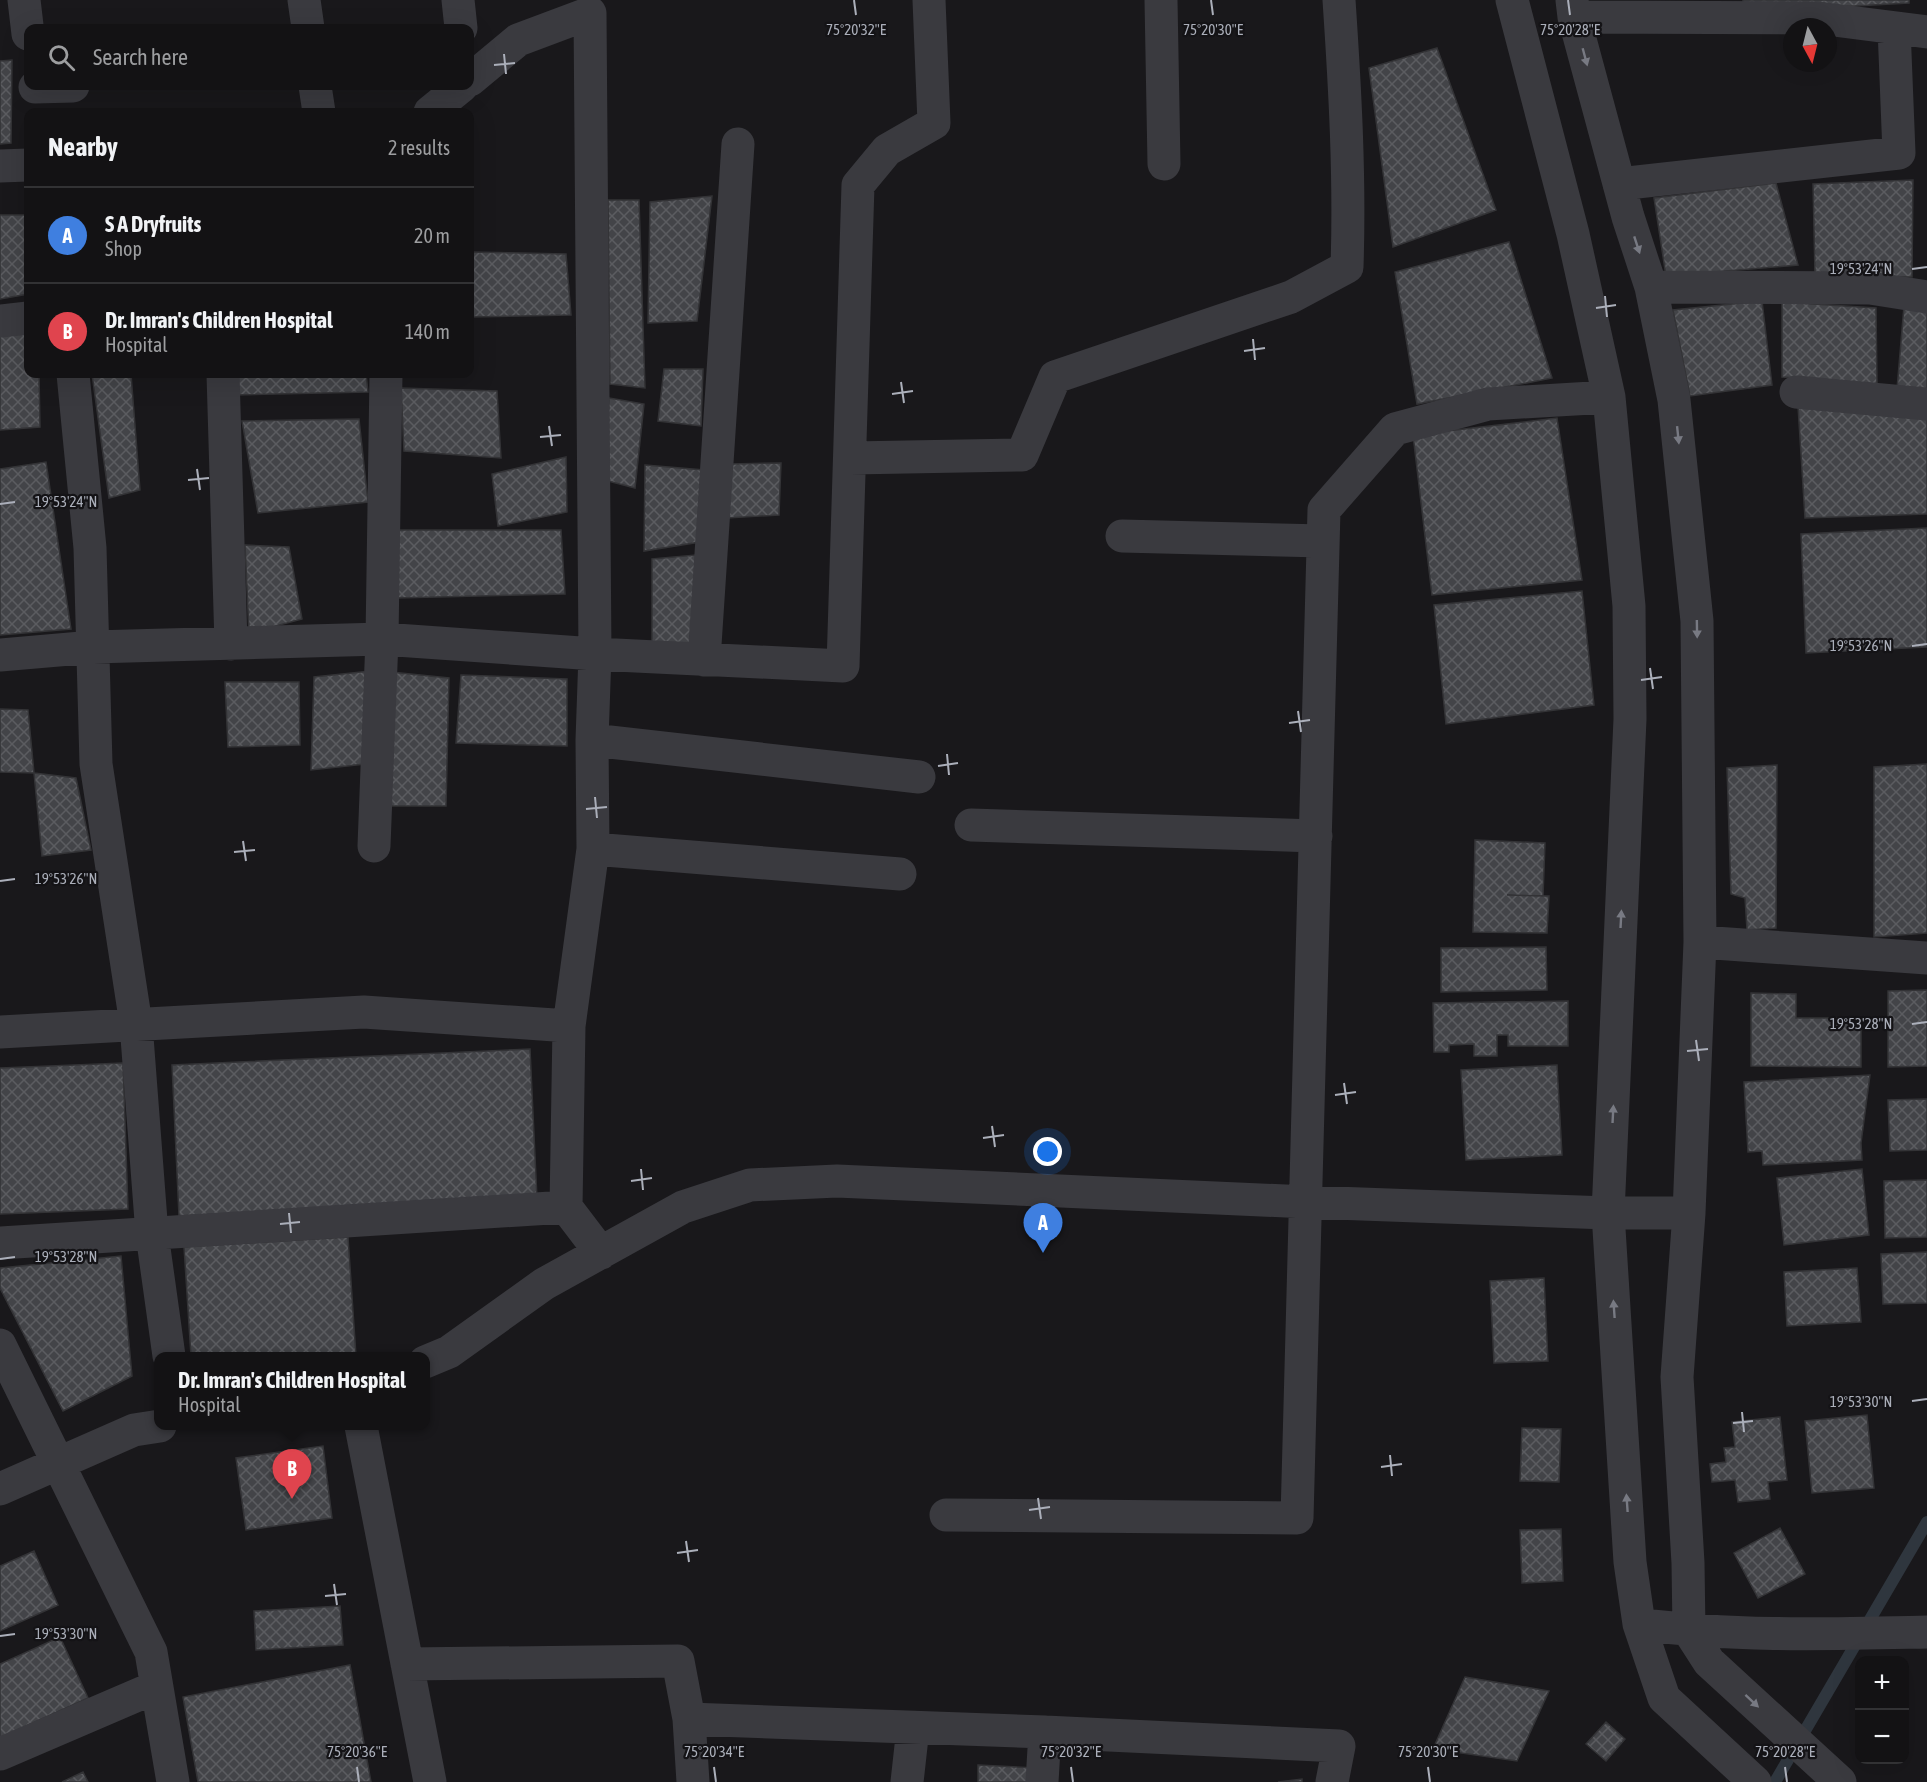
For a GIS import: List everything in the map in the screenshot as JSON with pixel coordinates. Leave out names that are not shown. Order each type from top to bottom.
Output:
[{"type":"street","points":[[304,0],[307,24]]},
{"type":"street","points":[[458,0],[461,24]]},
{"type":"street","points":[[0,655],[93,647],[382,639],[595,654],[843,666],[858,185],[887,150],[934,123],[929,0]]},
{"type":"street","points":[[1161,0],[1164,164]]},
{"type":"street","points":[[851,458],[1022,456],[1055,377],[1291,297],[1347,267],[1348,123],[1339,0]]},
{"type":"street","points":[[1512,0],[1573,234],[1609,397],[1629,606],[1630,719],[1608,1213],[1630,1562],[1639,1624],[1664,1698],[1755,1782]]},
{"type":"street","points":[[1840,1782],[1709,1662],[1689,1631],[1688,1563],[1677,1377],[1689,1214],[1700,942],[1697,621],[1674,400],[1651,287],[1628,217],[1573,8],[1737,9],[1927,32]]},
{"type":"street","points":[[474,77],[518,40],[590,13],[595,654],[592,740],[593,849],[569,1026],[566,1207],[601,1253]]},
{"type":"street","points":[[1619,184],[1899,153],[1894,28]]},
{"type":"street","points":[[36,95],[57,90]]},
{"type":"street","points":[[316,90],[318,108]]},
{"type":"street","points":[[435,108],[457,90]]},
{"type":"street","points":[[704,660],[738,144]]},
{"type":"street","points":[[0,166],[24,165]]},
{"type":"street","points":[[1651,287],[1870,288],[1927,297]]},
{"type":"street","points":[[0,321],[24,318]]},
{"type":"street","points":[[73,378],[90,548],[96,764],[136,1024],[152,1234],[168,1352]]},
{"type":"street","points":[[223,378],[231,644]]},
{"type":"street","points":[[374,846],[382,639],[386,378]]},
{"type":"street","points":[[1796,392],[1927,404]]},
{"type":"street","points":[[946,1515],[1297,1518],[1324,510],[1395,429],[1488,404],[1609,397]]},
{"type":"street","points":[[1122,536],[1323,541]]},
{"type":"street","points":[[592,740],[919,777]]},
{"type":"street","points":[[971,825],[1316,836]]},
{"type":"street","points":[[593,849],[900,874]]},
{"type":"street","points":[[1700,942],[1927,958]]},
{"type":"street","points":[[0,1032],[364,1012],[569,1026]]},
{"type":"street","points":[[430,1360],[449,1352],[544,1284],[683,1207],[750,1185],[837,1181],[1306,1202],[1689,1214]]},
{"type":"street","points":[[0,1243],[566,1207]]},
{"type":"street","points":[[0,1345],[151,1652],[173,1782]]},
{"type":"street","points":[[0,1489],[134,1430],[154,1426]]},
{"type":"street","points":[[362,1430],[430,1782]]},
{"type":"street","points":[[1639,1624],[1689,1631],[1768,1635],[1927,1632]]},
{"type":"street","points":[[407,1664],[678,1661],[689,1719],[693,1782]]},
{"type":"street","points":[[0,1754],[156,1687]]},
{"type":"street","points":[[689,1719],[1339,1746],[1332,1782]]},
{"type":"street","points":[[907,1782],[913,1728]]},
{"type":"street","points":[[1042,1782],[1045,1732]]},
{"type":"building","points":[[1743,0],[1909,0],[1909,3],[1744,12]]},
{"type":"building","points":[[1437,48],[1496,210],[1393,247],[1369,68]]},
{"type":"building","points":[[12,60],[11,143],[0,144],[0,61]]},
{"type":"building","points":[[1913,180],[1912,277],[1815,275],[1813,184]]},
{"type":"building","points":[[1776,183],[1798,265],[1666,276],[1654,198]]},
{"type":"building","points":[[712,196],[697,321],[648,323],[650,202]]},
{"type":"building","points":[[608,200],[639,200],[645,388],[610,384]]},
{"type":"building","points":[[0,215],[24,215],[24,295],[0,299]]},
{"type":"building","points":[[1509,242],[1552,378],[1417,404],[1395,272]]},
{"type":"building","points":[[474,252],[566,254],[571,315],[474,317]]},
{"type":"building","points":[[1762,301],[1772,385],[1690,396],[1673,310]]},
{"type":"building","points":[[1782,302],[1876,308],[1877,384],[1782,377]]},
{"type":"building","points":[[1904,306],[1927,310],[1927,391],[1897,389]]},
{"type":"building","points":[[0,332],[24,334],[24,378],[39,378],[40,427],[0,430]]},
{"type":"building","points":[[664,369],[703,369],[701,426],[658,421]]},
{"type":"building","points":[[93,378],[131,378],[140,490],[109,498]]},
{"type":"building","points":[[234,378],[366,378],[368,392],[234,395]]},
{"type":"building","points":[[401,388],[497,391],[501,458],[404,451]]},
{"type":"building","points":[[609,398],[644,404],[635,488],[604,480]]},
{"type":"building","points":[[1798,406],[1927,417],[1927,514],[1805,518]]},
{"type":"building","points":[[1557,418],[1582,580],[1432,595],[1413,435]]},
{"type":"building","points":[[359,419],[368,502],[258,513],[242,421]]},
{"type":"building","points":[[566,457],[567,512],[498,526],[492,474]]},
{"type":"building","points":[[46,462],[71,629],[0,635],[0,469]]},
{"type":"building","points":[[781,463],[779,515],[727,518],[730,464]]},
{"type":"building","points":[[645,465],[704,470],[700,542],[644,551]]},
{"type":"building","points":[[1927,528],[1927,647],[1806,653],[1801,534]]},
{"type":"building","points":[[395,530],[561,530],[565,594],[396,598]]},
{"type":"building","points":[[245,545],[289,547],[302,619],[249,633]]},
{"type":"building","points":[[696,555],[695,648],[652,644],[652,559]]},
{"type":"building","points":[[1582,591],[1594,705],[1446,724],[1434,605]]},
{"type":"building","points":[[370,671],[365,764],[311,770],[314,677]]},
{"type":"building","points":[[391,672],[449,678],[446,806],[389,806]]},
{"type":"building","points":[[461,675],[567,679],[567,746],[456,743]]},
{"type":"building","points":[[225,682],[299,682],[300,745],[228,747]]},
{"type":"building","points":[[0,709],[28,710],[34,773],[0,772]]},
{"type":"building","points":[[1927,764],[1927,933],[1874,937],[1874,767]]},
{"type":"building","points":[[1777,765],[1776,928],[1747,930],[1745,898],[1731,894],[1727,768]]},
{"type":"building","points":[[34,773],[76,778],[91,850],[42,856]]},
{"type":"building","points":[[1475,840],[1545,843],[1543,896],[1549,896],[1547,933],[1473,932]]},
{"type":"building","points":[[1546,947],[1547,990],[1441,992],[1441,948]]},
{"type":"building","points":[[1927,990],[1927,1066],[1888,1067],[1888,991]]},
{"type":"building","points":[[1751,993],[1796,994],[1796,1018],[1861,1018],[1861,1067],[1751,1066]]},
{"type":"building","points":[[1568,1001],[1568,1046],[1508,1046],[1508,1035],[1497,1035],[1497,1056],[1474,1056],[1474,1044],[1449,1045],[1449,1052],[1434,1052],[1433,1003]]},
{"type":"building","points":[[530,1049],[537,1199],[179,1216],[172,1065]]},
{"type":"building","points":[[123,1063],[128,1209],[0,1214],[0,1068]]},
{"type":"building","points":[[1557,1065],[1562,1155],[1466,1160],[1461,1070]]},
{"type":"building","points":[[1870,1075],[1861,1143],[1862,1160],[1763,1165],[1762,1151],[1748,1152],[1744,1082]]},
{"type":"building","points":[[1927,1099],[1927,1150],[1890,1151],[1888,1100]]},
{"type":"building","points":[[1862,1169],[1869,1235],[1784,1245],[1777,1178]]},
{"type":"building","points":[[1927,1180],[1927,1237],[1885,1238],[1884,1181]]},
{"type":"building","points":[[348,1237],[356,1352],[191,1352],[184,1247]]},
{"type":"building","points":[[1927,1252],[1927,1303],[1883,1304],[1881,1254]]},
{"type":"building","points":[[121,1256],[132,1376],[63,1411],[0,1288],[0,1268]]},
{"type":"building","points":[[1857,1268],[1861,1322],[1787,1326],[1784,1272]]},
{"type":"building","points":[[1544,1278],[1548,1361],[1494,1363],[1490,1281]]},
{"type":"building","points":[[1867,1415],[1874,1488],[1812,1493],[1805,1421]]},
{"type":"building","points":[[1780,1417],[1787,1480],[1768,1482],[1770,1499],[1738,1502],[1735,1480],[1712,1482],[1710,1464],[1726,1462],[1724,1448],[1735,1447],[1732,1422]]},
{"type":"building","points":[[1522,1428],[1561,1429],[1559,1482],[1520,1481]]},
{"type":"building","points":[[323,1446],[332,1518],[246,1530],[236,1458]]},
{"type":"building","points":[[1780,1528],[1805,1574],[1758,1598],[1734,1553]]},
{"type":"building","points":[[1561,1529],[1563,1581],[1522,1583],[1520,1530]]},
{"type":"building","points":[[34,1551],[58,1605],[0,1631],[0,1566]]},
{"type":"building","points":[[340,1606],[343,1645],[256,1650],[254,1611]]},
{"type":"building","points":[[60,1637],[88,1698],[0,1738],[0,1664]]},
{"type":"building","points":[[350,1665],[371,1782],[198,1782],[183,1697]]},
{"type":"building","points":[[1465,1677],[1549,1691],[1517,1761],[1433,1749]]},
{"type":"building","points":[[1606,1722],[1625,1739],[1606,1761],[1586,1744]]},
{"type":"building","points":[[978,1765],[1035,1768],[1034,1782],[978,1782]]},
{"type":"building","points":[[83,1772],[88,1782],[62,1782]]},
{"type":"building","points":[[1302,1779],[1302,1782],[1278,1782]]},
{"type":"waterway","points":[[1775,1782],[1927,1522]]},
{"type":"place","name":"S A Dryfruits","points":[[1043,1253]]},
{"type":"place","name":"Dr. Imran's Children Hospital","points":[[292,1499]]}]
